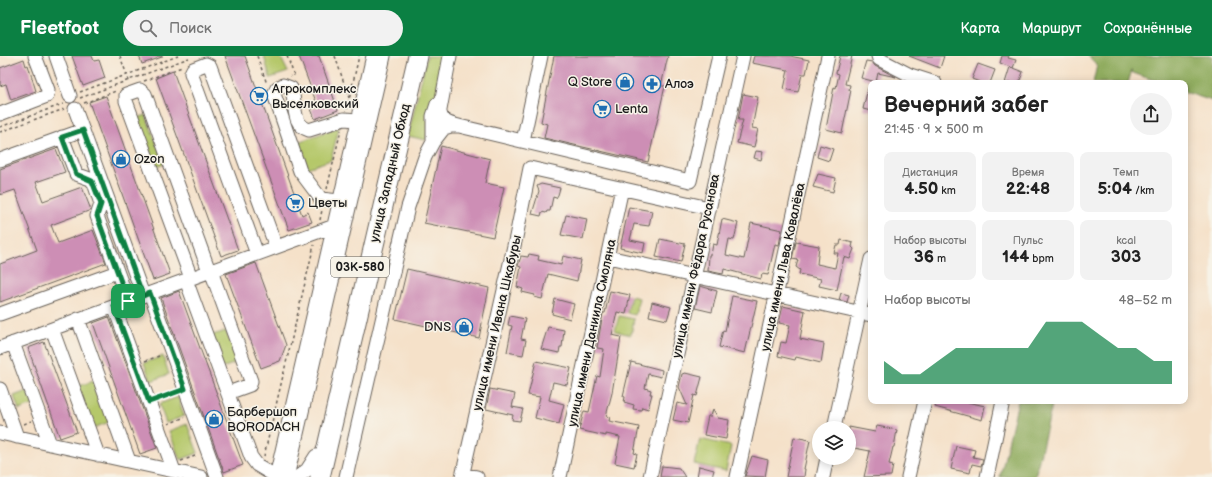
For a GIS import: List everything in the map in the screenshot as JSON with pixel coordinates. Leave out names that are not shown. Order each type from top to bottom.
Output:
[{"type":"highway","name":"улица Западный Обход","points":[[311,477],[409,56]]},
{"type":"highway","name":"улица Западный Обход","points":[[320,477],[418,56]]},
{"type":"street","points":[[0,114],[47,96],[48,90],[35,56]]},
{"type":"street","points":[[56,56],[71,103],[147,294],[155,306],[217,477]]},
{"type":"street","points":[[288,477],[305,377],[339,201],[373,56]]},
{"type":"street","points":[[228,393],[250,385],[251,381],[145,94],[131,86],[126,95],[126,101],[228,393],[253,462],[276,477],[305,377],[384,56]]},
{"type":"street","points":[[450,56],[439,115],[443,120],[459,126],[690,181],[719,56]]},
{"type":"street","points":[[523,141],[542,56]]},
{"type":"street","name":"улица имени Фёдора Русанова","points":[[650,477],[743,56]]},
{"type":"street","name":"улица имени Льва Ковалёва","points":[[737,477],[828,56]]},
{"type":"street","points":[[878,56],[879,59],[910,79]]},
{"type":"street","points":[[257,254],[191,72],[192,69],[206,64],[210,66],[276,247]]},
{"type":"street","points":[[339,201],[324,200],[318,196],[300,171],[274,94],[277,88],[282,86],[291,88],[294,110],[305,128],[314,129],[344,119],[358,120]]},
{"type":"street","points":[[433,142],[433,116],[442,94]]},
{"type":"street","points":[[346,477],[408,207],[433,142],[444,128],[459,126]]},
{"type":"street","points":[[0,160],[83,130]]},
{"type":"street","points":[[62,137],[76,174],[90,179],[94,183],[101,204],[97,216],[128,301]]},
{"type":"street","name":"улица имени Ивана Шкабуры","points":[[462,475],[516,237],[530,168],[622,188]]},
{"type":"street","points":[[622,188],[709,208]]},
{"type":"street","name":"улица имени Даниила Смоляна","points":[[560,477],[622,188]]},
{"type":"street","points":[[0,348],[334,226]]},
{"type":"street","points":[[608,257],[865,314]]},
{"type":"street","points":[[0,314],[117,272]]},
{"type":"street","points":[[836,421],[865,314],[868,286]]},
{"type":"street","points":[[114,306],[173,468]]},
{"type":"street","points":[[78,319],[130,461]]},
{"type":"street","points":[[52,329],[98,454]]},
{"type":"street","points":[[13,343],[50,444]]},
{"type":"street","points":[[0,389],[16,432]]},
{"type":"street","points":[[908,477],[924,404]]},
{"type":"street","points":[[987,477],[1002,404]]},
{"type":"street","points":[[0,433],[16,432],[50,444],[130,461],[173,468],[201,477]]},
{"type":"street","points":[[298,477],[307,470],[316,456]]},
{"type":"street","points":[[823,477],[826,465]]},
{"type":"street","points":[[462,475],[477,477]]},
{"type":"path","points":[[120,56],[131,86]]},
{"type":"path","points":[[0,132],[71,103],[126,75],[178,56]]},
{"type":"path","points":[[0,127],[71,103],[131,86],[195,56]]},
{"type":"path","points":[[257,56],[267,84],[273,82]]},
{"type":"path","points":[[287,56],[294,75],[288,76]]},
{"type":"path","points":[[335,56],[349,98]]},
{"type":"path","points":[[264,456],[359,56]]},
{"type":"path","points":[[119,319],[155,306]]},
{"type":"path","points":[[136,364],[171,351]]},
{"type":"path","points":[[149,402],[185,389]]},
{"type":"path","points":[[158,427],[194,414]]},
{"type":"path","points":[[16,432],[41,418]]},
{"type":"path","points":[[173,468],[208,451]]},
{"type":"green space","points":[[264,56],[280,56],[288,72],[270,78]]},
{"type":"green space","points":[[427,56],[444,56],[426,140],[408,136]]},
{"type":"green space","points":[[1088,56],[1212,56],[1212,101],[1188,93],[1188,80],[1153,80],[1133,73],[1132,70],[1129,80],[1094,80],[1097,65]]},
{"type":"green space","points":[[146,115],[164,164],[156,167],[138,118]]},
{"type":"green space","points":[[339,127],[331,160],[307,168],[298,142]]},
{"type":"green space","points":[[631,296],[639,298],[635,315],[627,313]]},
{"type":"green space","points":[[619,316],[634,319],[631,335],[615,331]]},
{"type":"green space","points":[[226,331],[238,362],[222,368],[210,336]]},
{"type":"green space","points":[[163,356],[169,374],[151,381],[144,363]]},
{"type":"green space","points":[[94,381],[109,422],[91,429],[76,387]]},
{"type":"green space","points":[[27,391],[33,405],[19,410],[14,396]]},
{"type":"green space","points":[[178,397],[184,416],[166,423],[159,404]]},
{"type":"green space","points":[[1017,404],[1052,404],[1035,477],[1000,477]]},
{"type":"green space","points":[[187,424],[198,453],[180,460],[169,431]]},
{"type":"green space","points":[[700,439],[731,446],[726,471],[694,464]]},
{"type":"building","points":[[72,56],[92,56],[94,61],[99,60],[105,78],[83,86]]},
{"type":"building","points":[[139,56],[162,56],[162,57],[142,64]]},
{"type":"building","points":[[225,56],[245,56],[302,215],[308,212],[312,222],[289,230]]},
{"type":"building","points":[[299,56],[319,56],[338,110],[315,119],[311,109],[318,107]]},
{"type":"building","name":"Lenta","points":[[554,56],[668,56],[661,86],[665,86],[648,162],[544,138],[547,124],[541,122]]},
{"type":"building","points":[[754,56],[790,56],[809,60],[806,74],[802,74],[798,92],[784,89],[788,70],[752,63]]},
{"type":"building","points":[[840,56],[852,56],[845,84],[850,85],[849,90],[851,90],[842,133],[826,129],[834,87],[836,88],[839,74],[836,73]]},
{"type":"building","points":[[909,56],[944,56],[940,68]]},
{"type":"building","points":[[1002,56],[1009,56],[1008,58],[1016,60],[1013,68],[1000,63]]},
{"type":"building","points":[[24,59],[26,66],[28,65],[36,91],[11,100],[6,84],[0,86],[0,68]]},
{"type":"building","points":[[866,61],[872,62],[875,66],[896,77],[878,73],[876,80],[861,78]]},
{"type":"building","points":[[978,64],[995,70],[991,80],[972,79]]},
{"type":"building","points":[[1010,67],[1023,72],[1020,80],[1006,80]]},
{"type":"building","points":[[173,71],[238,250],[221,256],[156,78]]},
{"type":"building","points":[[868,88],[868,110],[863,109]]},
{"type":"building","points":[[743,94],[758,97],[752,128],[758,129],[754,147],[737,143],[743,120],[738,120]]},
{"type":"building","points":[[106,96],[170,274],[153,280],[89,102]]},
{"type":"building","points":[[820,145],[833,149],[829,161],[817,157]]},
{"type":"building","points":[[441,146],[490,159],[485,183],[504,187],[493,237],[424,223]]},
{"type":"building","points":[[56,149],[65,172],[36,182],[43,201],[82,187],[91,210],[51,225],[58,243],[93,230],[106,263],[0,302],[0,264],[37,250],[15,190],[0,195],[0,169]]},
{"type":"building","points":[[756,151],[763,152],[761,160],[754,158]]},
{"type":"building","points":[[818,174],[836,178],[833,192],[813,187]]},
{"type":"building","points":[[541,184],[560,188],[556,198],[553,197],[550,211],[547,211],[546,213],[542,212],[541,216],[532,214],[539,191],[537,186]]},
{"type":"building","points":[[629,207],[652,211],[649,226],[634,224],[630,240],[645,243],[643,253],[620,248]]},
{"type":"building","points":[[566,215],[587,219],[583,239],[561,235]]},
{"type":"building","points":[[722,219],[738,223],[734,240],[729,239],[726,255],[744,259],[751,223],[782,230],[779,245],[775,244],[768,275],[762,274],[761,279],[724,269],[723,274],[708,271],[709,255],[711,255],[713,244],[717,245]]},
{"type":"building","points":[[660,239],[685,244],[681,262],[656,257]]},
{"type":"building","points":[[841,240],[853,243],[852,247],[854,249],[850,259],[844,257],[837,290],[819,286],[821,279],[799,274],[800,270],[796,267],[798,260],[792,259],[796,242],[819,246],[817,264],[835,268],[838,253],[834,253],[836,245],[840,245]]},
{"type":"building","points":[[529,254],[539,256],[538,260],[561,265],[563,256],[581,260],[577,281],[548,274],[542,299],[534,297],[535,295],[522,292],[523,289],[517,287],[521,267],[518,266],[521,256],[528,257]]},
{"type":"building","points":[[256,263],[286,345],[280,361],[261,368],[226,274]]},
{"type":"building","points":[[407,269],[489,288],[479,338],[395,319]]},
{"type":"building","points":[[700,286],[717,291],[712,312],[695,308]]},
{"type":"building","points":[[179,291],[243,465],[224,472],[161,298]]},
{"type":"building","points":[[610,291],[630,295],[626,314],[617,312],[612,335],[621,337],[612,393],[606,416],[610,417],[609,421],[639,427],[634,453],[637,454],[634,467],[615,463],[620,437],[606,434],[606,436],[579,430],[584,411],[589,412],[597,376],[600,377],[604,349],[597,348],[603,313],[605,313]]},
{"type":"building","points":[[841,293],[849,295],[847,302],[839,300]]},
{"type":"building","points":[[732,296],[757,301],[745,353],[719,347],[723,330],[725,331]]},
{"type":"building","points":[[555,299],[574,304],[570,319],[552,314]]},
{"type":"building","points":[[652,302],[671,307],[667,320],[649,316]]},
{"type":"building","points":[[783,306],[805,311],[800,339],[824,344],[821,363],[796,357],[795,360],[778,356],[781,342],[786,343],[790,325],[779,323]]},
{"type":"building","points":[[510,316],[525,319],[521,339],[526,340],[523,355],[507,352],[512,326],[508,325]]},
{"type":"building","points":[[109,317],[157,448],[140,454],[93,323]]},
{"type":"building","points":[[548,327],[564,330],[562,347],[560,347],[559,353],[541,349]]},
{"type":"building","points":[[44,342],[77,432],[60,438],[28,348]]},
{"type":"building","points":[[536,361],[571,368],[567,385],[553,382],[549,400],[564,404],[559,424],[535,418],[540,397],[528,395]]},
{"type":"building","points":[[631,362],[662,370],[661,377],[648,374],[645,388],[651,390],[650,394],[652,394],[648,409],[642,407],[641,410],[633,409],[634,405],[624,402],[625,397],[623,396]]},
{"type":"building","points":[[685,373],[702,377],[697,396],[694,395],[688,423],[673,420],[677,403],[687,405],[679,387],[682,374]]},
{"type":"building","points":[[490,389],[515,394],[512,407],[523,409],[520,421],[512,420],[513,415],[486,409]]},
{"type":"building","points":[[936,404],[976,404],[985,406],[982,420],[935,407]]},
{"type":"building","points":[[713,409],[718,418],[729,420],[726,439],[704,435],[708,416],[711,416]]},
{"type":"building","points":[[877,426],[897,430],[889,464],[893,465],[891,476],[864,477],[870,451],[856,448],[856,428],[875,432]]},
{"type":"building","points":[[794,437],[810,440],[804,469],[804,477],[786,477]]},
{"type":"building","points":[[956,446],[975,450],[973,457],[983,459],[981,466],[972,464],[970,473],[951,469]]},
{"type":"building","points":[[752,456],[768,460],[765,477],[745,476]]},
{"type":"building","points":[[662,466],[679,468],[685,477],[660,477]]},
{"type":"building","points":[[699,466],[714,470],[712,477],[697,477]]},
{"type":"place","name":"Q Store","points":[[625,82]]},
{"type":"place","name":"Алоэ","points":[[652,84]]},
{"type":"place","name":"Агрокомплекс Выселковский","points":[[259,96]]},
{"type":"place","name":"Lenta","points":[[602,109]]},
{"type":"place","name":"Ozon","points":[[121,159]]},
{"type":"place","name":"Цветы","points":[[295,203]]},
{"type":"place","name":"DNS","points":[[464,327]]},
{"type":"place","name":"Барбершоп BORODACH","points":[[214,419]]},
{"type":"route","points":[[83,130],[143,296],[150,293],[185,389],[149,402],[114,306],[128,301],[97,216],[97,211],[101,204],[94,183],[90,179],[77,176],[62,137],[83,130]]}]
